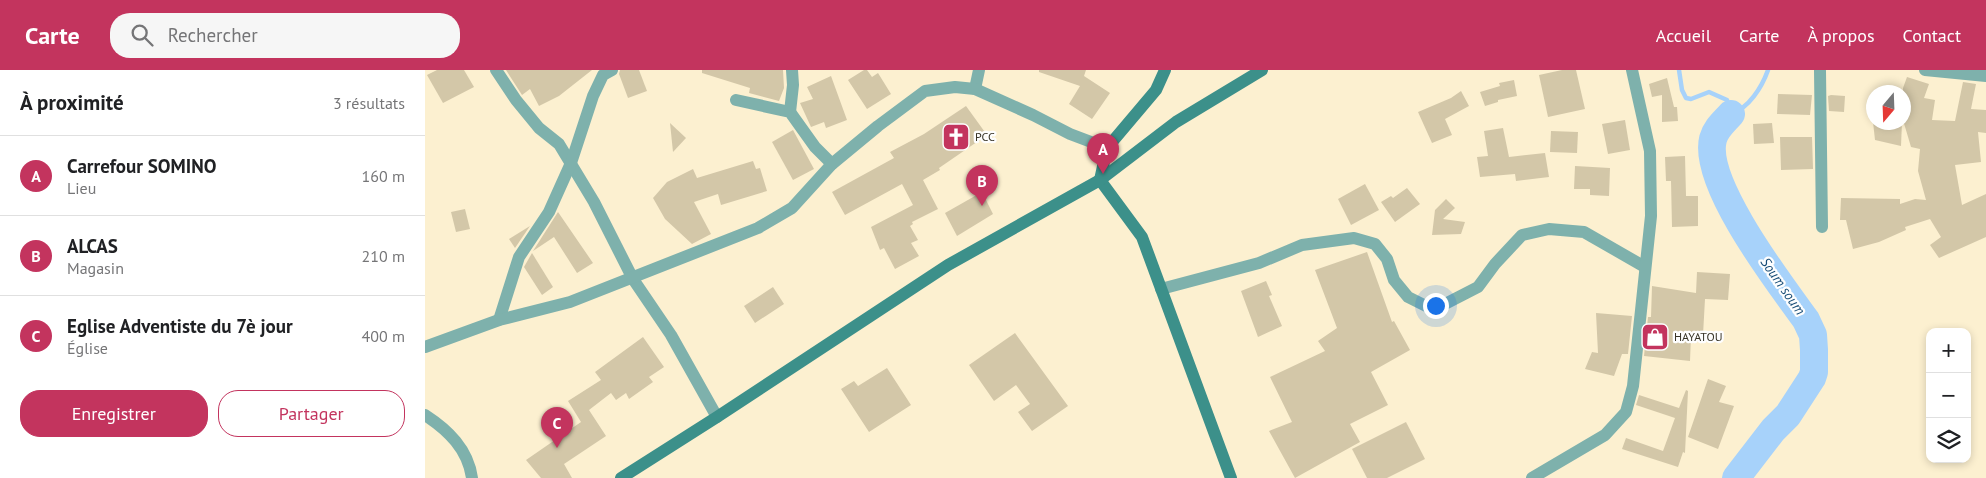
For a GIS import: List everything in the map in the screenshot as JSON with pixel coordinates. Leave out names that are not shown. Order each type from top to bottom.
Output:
[{"type":"street","points":[[497,70],[516,100],[539,128],[559,144],[594,202],[633,279],[671,335],[717,417]]},
{"type":"street","points":[[499,320],[519,257],[549,212],[571,163],[593,96],[603,75],[612,70]]},
{"type":"street","points":[[792,70],[793,85],[790,112],[815,147],[832,164]]},
{"type":"street","points":[[975,89],[979,70]]},
{"type":"street","points":[[1165,70],[1155,90],[1107,148],[1100,180],[1142,237],[1231,478]]},
{"type":"street","points":[[621,478],[634,473],[948,265],[1100,180],[1176,122],[1262,70]]},
{"type":"street","points":[[1532,478],[1605,435],[1626,412],[1633,386],[1651,216],[1650,151],[1632,70]]},
{"type":"street","points":[[1823,227],[1824,70]]},
{"type":"street","points":[[1925,70],[1984,74]]},
{"type":"street","points":[[425,348],[499,320],[571,302],[758,228],[792,208],[832,164],[925,91],[955,88],[975,89],[1070,134],[1107,148]]},
{"type":"street","points":[[736,100],[790,112]]},
{"type":"street","points":[[1161,289],[1259,263],[1302,245],[1354,238],[1375,244],[1387,259],[1394,280],[1408,297],[1426,306],[1445,304],[1478,287],[1495,264],[1522,235],[1549,229],[1584,232],[1645,267]]},
{"type":"street","points":[[425,415],[446,428],[465,455],[472,478]]},
{"type":"building","points":[[437,70],[464,70],[474,87],[443,103],[427,75]]},
{"type":"building","points":[[506,70],[592,70],[559,96],[539,106],[530,89],[522,95]]},
{"type":"building","points":[[620,70],[639,70],[647,91],[628,98],[619,74]]},
{"type":"building","points":[[702,70],[783,70],[784,88],[779,101],[749,93],[750,88],[702,73]]},
{"type":"building","points":[[867,70],[872,77],[878,73],[891,94],[867,109],[848,80]]},
{"type":"building","points":[[1039,70],[1086,70],[1084,76],[1110,93],[1092,119],[1069,104],[1080,86],[1039,72]]},
{"type":"building","points":[[1562,70],[1576,70],[1585,109],[1548,117],[1539,75]]},
{"type":"building","points":[[831,76],[847,120],[826,128],[824,122],[811,127],[800,103],[813,99],[807,87]]},
{"type":"building","points":[[1907,77],[1929,84],[1924,98],[1935,100],[1932,120],[1955,121],[1963,82],[1976,84],[1971,109],[1986,110],[1986,133],[1978,132],[1981,162],[1955,165],[1962,205],[1986,194],[1986,237],[1939,258],[1930,245],[1941,237],[1930,219],[1905,227],[1906,230],[1879,242],[1853,249],[1846,220],[1840,220],[1841,198],[1900,199],[1900,204],[1915,199],[1926,200],[1918,171],[1920,149],[1911,147],[1906,130],[1911,130],[1911,85],[1904,85]]},
{"type":"building","points":[[1667,78],[1674,107],[1677,107],[1678,121],[1662,122],[1662,95],[1652,97],[1649,84]]},
{"type":"building","points":[[1514,80],[1517,96],[1498,100],[1498,102],[1485,106],[1480,92],[1500,86],[1499,83]]},
{"type":"building","points":[[1461,91],[1469,106],[1445,119],[1452,135],[1432,143],[1418,112],[1451,98]]},
{"type":"building","points":[[1778,94],[1812,95],[1810,115],[1777,114]]},
{"type":"building","points":[[1828,96],[1845,96],[1844,112],[1829,111]]},
{"type":"building","points":[[966,106],[987,135],[939,168],[940,170],[923,180],[938,209],[912,222],[913,224],[910,226],[918,240],[911,243],[919,256],[895,269],[884,248],[880,250],[871,227],[913,205],[902,184],[845,215],[832,192],[894,158],[890,152],[924,134]]},
{"type":"building","points":[[1625,120],[1630,150],[1608,154],[1602,124]]},
{"type":"building","points":[[670,123],[686,138],[673,152]]},
{"type":"building","points":[[1772,123],[1774,143],[1754,144],[1753,124]]},
{"type":"building","points":[[1503,128],[1509,157],[1545,153],[1549,177],[1516,181],[1515,174],[1480,177],[1477,157],[1488,156],[1484,131]]},
{"type":"building","points":[[793,130],[814,169],[793,180],[772,142]]},
{"type":"building","points":[[1874,130],[1902,130],[1901,146],[1875,140]]},
{"type":"building","points":[[1551,131],[1578,132],[1577,153],[1550,152]]},
{"type":"building","points":[[1780,137],[1812,137],[1813,169],[1781,170]]},
{"type":"building","points":[[1685,156],[1686,196],[1698,196],[1698,226],[1672,227],[1671,181],[1666,181],[1665,157]]},
{"type":"building","points":[[753,161],[756,169],[760,168],[767,191],[721,205],[718,194],[694,202],[711,234],[692,244],[665,219],[653,198],[667,182],[693,169],[697,178]]},
{"type":"building","points":[[1575,166],[1610,168],[1609,196],[1590,195],[1590,189],[1574,189]]},
{"type":"building","points":[[1365,184],[1379,210],[1351,225],[1338,199]]},
{"type":"building","points":[[1407,188],[1420,204],[1395,222],[1381,202],[1391,196],[1393,198]]},
{"type":"building","points":[[982,192],[993,214],[957,236],[945,213]]},
{"type":"building","points":[[1446,199],[1455,208],[1443,219],[1465,222],[1461,234],[1432,235],[1435,210]]},
{"type":"building","points":[[465,209],[470,229],[456,232],[451,212]]},
{"type":"building","points":[[558,212],[593,263],[577,273],[554,237],[533,251]]},
{"type":"building","points":[[530,226],[515,248],[509,239]]},
{"type":"building","points":[[1367,252],[1392,322],[1394,321],[1410,350],[1371,372],[1388,405],[1350,424],[1360,442],[1295,478],[1269,431],[1292,422],[1270,377],[1325,351],[1318,341],[1337,328],[1315,270]]},
{"type":"building","points":[[532,253],[553,287],[542,295],[524,267]]},
{"type":"building","points":[[1697,272],[1730,274],[1728,300],[1705,299],[1703,335],[1691,335],[1690,361],[1644,356],[1648,317],[1651,317],[1652,286],[1696,293]]},
{"type":"building","points":[[1266,281],[1272,295],[1269,296],[1282,326],[1258,337],[1241,291]]},
{"type":"building","points":[[773,287],[784,304],[755,323],[744,306]]},
{"type":"building","points":[[1596,313],[1632,316],[1628,354],[1622,354],[1614,376],[1585,369],[1592,352],[1598,353]]},
{"type":"building","points":[[1015,333],[1068,406],[1032,431],[1018,412],[1030,404],[1016,385],[994,401],[969,365]]},
{"type":"building","points":[[643,337],[664,367],[649,377],[653,382],[629,399],[626,393],[616,400],[611,393],[589,410],[606,436],[564,464],[572,478],[541,478],[526,460],[581,422],[568,401],[601,380],[595,372]]},
{"type":"building","points":[[887,368],[911,405],[869,432],[841,389],[854,381],[858,386]]},
{"type":"building","points":[[1708,379],[1726,386],[1719,402],[1734,406],[1718,449],[1688,437]]},
{"type":"building","points":[[1686,390],[1688,391],[1685,453],[1683,452],[1678,467],[1622,449],[1626,438],[1663,451],[1675,418],[1636,405],[1639,395],[1679,408]]},
{"type":"building","points":[[1406,422],[1425,459],[1387,478],[1367,478],[1352,449]]},
{"type":"waterway","points":[[1679,70],[1682,90],[1686,98],[1691,99],[1709,92],[1727,100],[1731,114],[1749,102],[1768,70]]},
{"type":"waterway","name":"Soum soum","points":[[1731,114],[1718,128],[1713,139],[1713,158],[1719,181],[1731,206],[1762,259],[1806,320],[1813,335],[1814,350],[1814,372],[1812,378],[1788,415],[1773,430],[1736,478]]},
{"type":"place","name":"PCC","points":[[956,137]]},
{"type":"place","name":"Carrefour SOMINO","points":[[1103,174]]},
{"type":"place","name":"ALCAS","points":[[982,206]]},
{"type":"place","name":"HAYATOU","points":[[1655,337]]},
{"type":"place","name":"Eglise Adventiste du 7è jour","points":[[557,448]]}]
